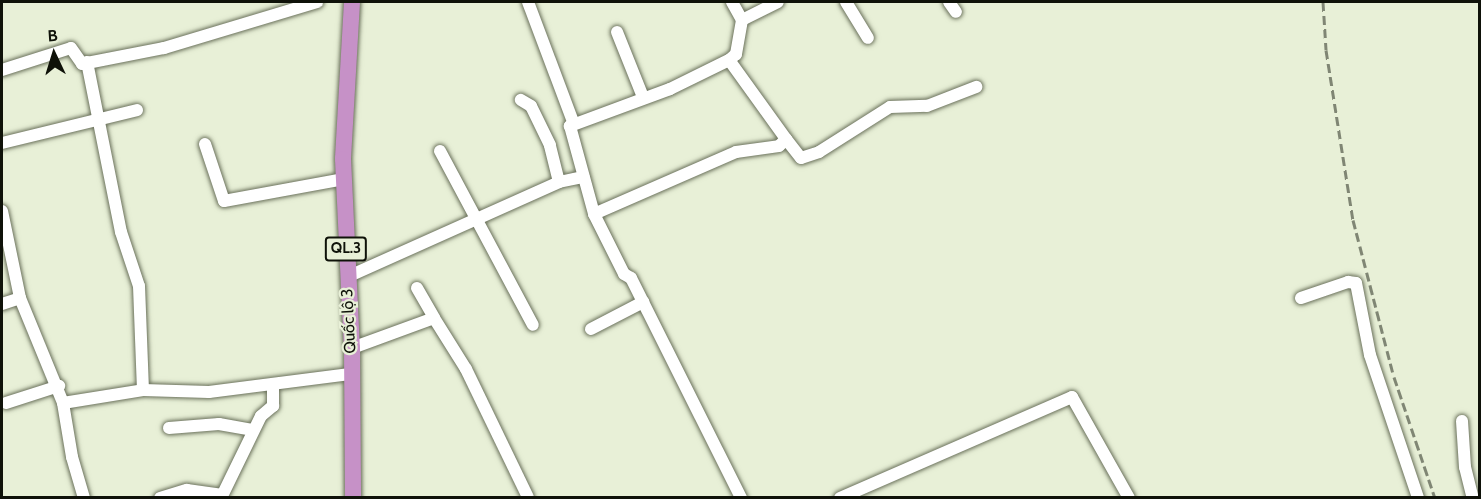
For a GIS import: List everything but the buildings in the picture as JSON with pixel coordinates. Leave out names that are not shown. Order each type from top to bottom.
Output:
[{"type":"highway","name":"Quốc lộ 3","points":[[352,2],[344,179],[352,348],[350,374],[353,498]]},
{"type":"street","points":[[2,70],[71,48],[82,63],[164,48],[317,2]]},
{"type":"street","points":[[528,2],[573,122]]},
{"type":"street","points":[[732,2],[742,20],[736,54],[729,60],[643,97],[573,122],[570,126],[594,214],[624,274],[631,278],[741,498]]},
{"type":"street","points":[[742,20],[778,2]]},
{"type":"street","points":[[846,2],[868,38]]},
{"type":"street","points":[[617,32],[643,97]]},
{"type":"street","points":[[729,60],[749,91],[767,108],[786,140],[801,158],[819,152],[890,107],[927,106],[976,87]]},
{"type":"street","points":[[87,62],[121,231],[139,286],[143,390]]},
{"type":"street","points":[[521,100],[531,106],[550,145],[560,182]]},
{"type":"street","points":[[2,143],[137,110]]},
{"type":"street","points":[[594,214],[736,152],[779,146],[786,140]]},
{"type":"street","points":[[205,144],[224,201],[344,179]]},
{"type":"street","points":[[440,151],[533,325]]},
{"type":"street","points":[[347,277],[560,182],[583,177]]},
{"type":"street","points":[[2,211],[20,298],[59,386],[72,457],[84,498]]},
{"type":"street","points":[[1301,298],[1348,282],[1356,283],[1370,355],[1418,498]]},
{"type":"street","points":[[417,288],[466,369],[528,497]]},
{"type":"street","points":[[2,304],[20,298]]},
{"type":"street","points":[[591,329],[643,302]]},
{"type":"street","points":[[352,348],[434,318]]},
{"type":"street","points":[[63,403],[143,390],[209,392],[350,374]]},
{"type":"street","points":[[160,498],[187,490],[221,496],[254,430],[273,406],[273,384]]},
{"type":"street","points":[[6,403],[59,386]]},
{"type":"street","points":[[840,498],[1071,397],[1129,498]]},
{"type":"street","points":[[1462,421],[1465,467],[1473,498]]},
{"type":"street","points":[[169,428],[219,424],[254,430]]},
{"type":"railway","points":[[1323,2],[1326,50],[1353,220],[1394,377],[1435,498]]}]
